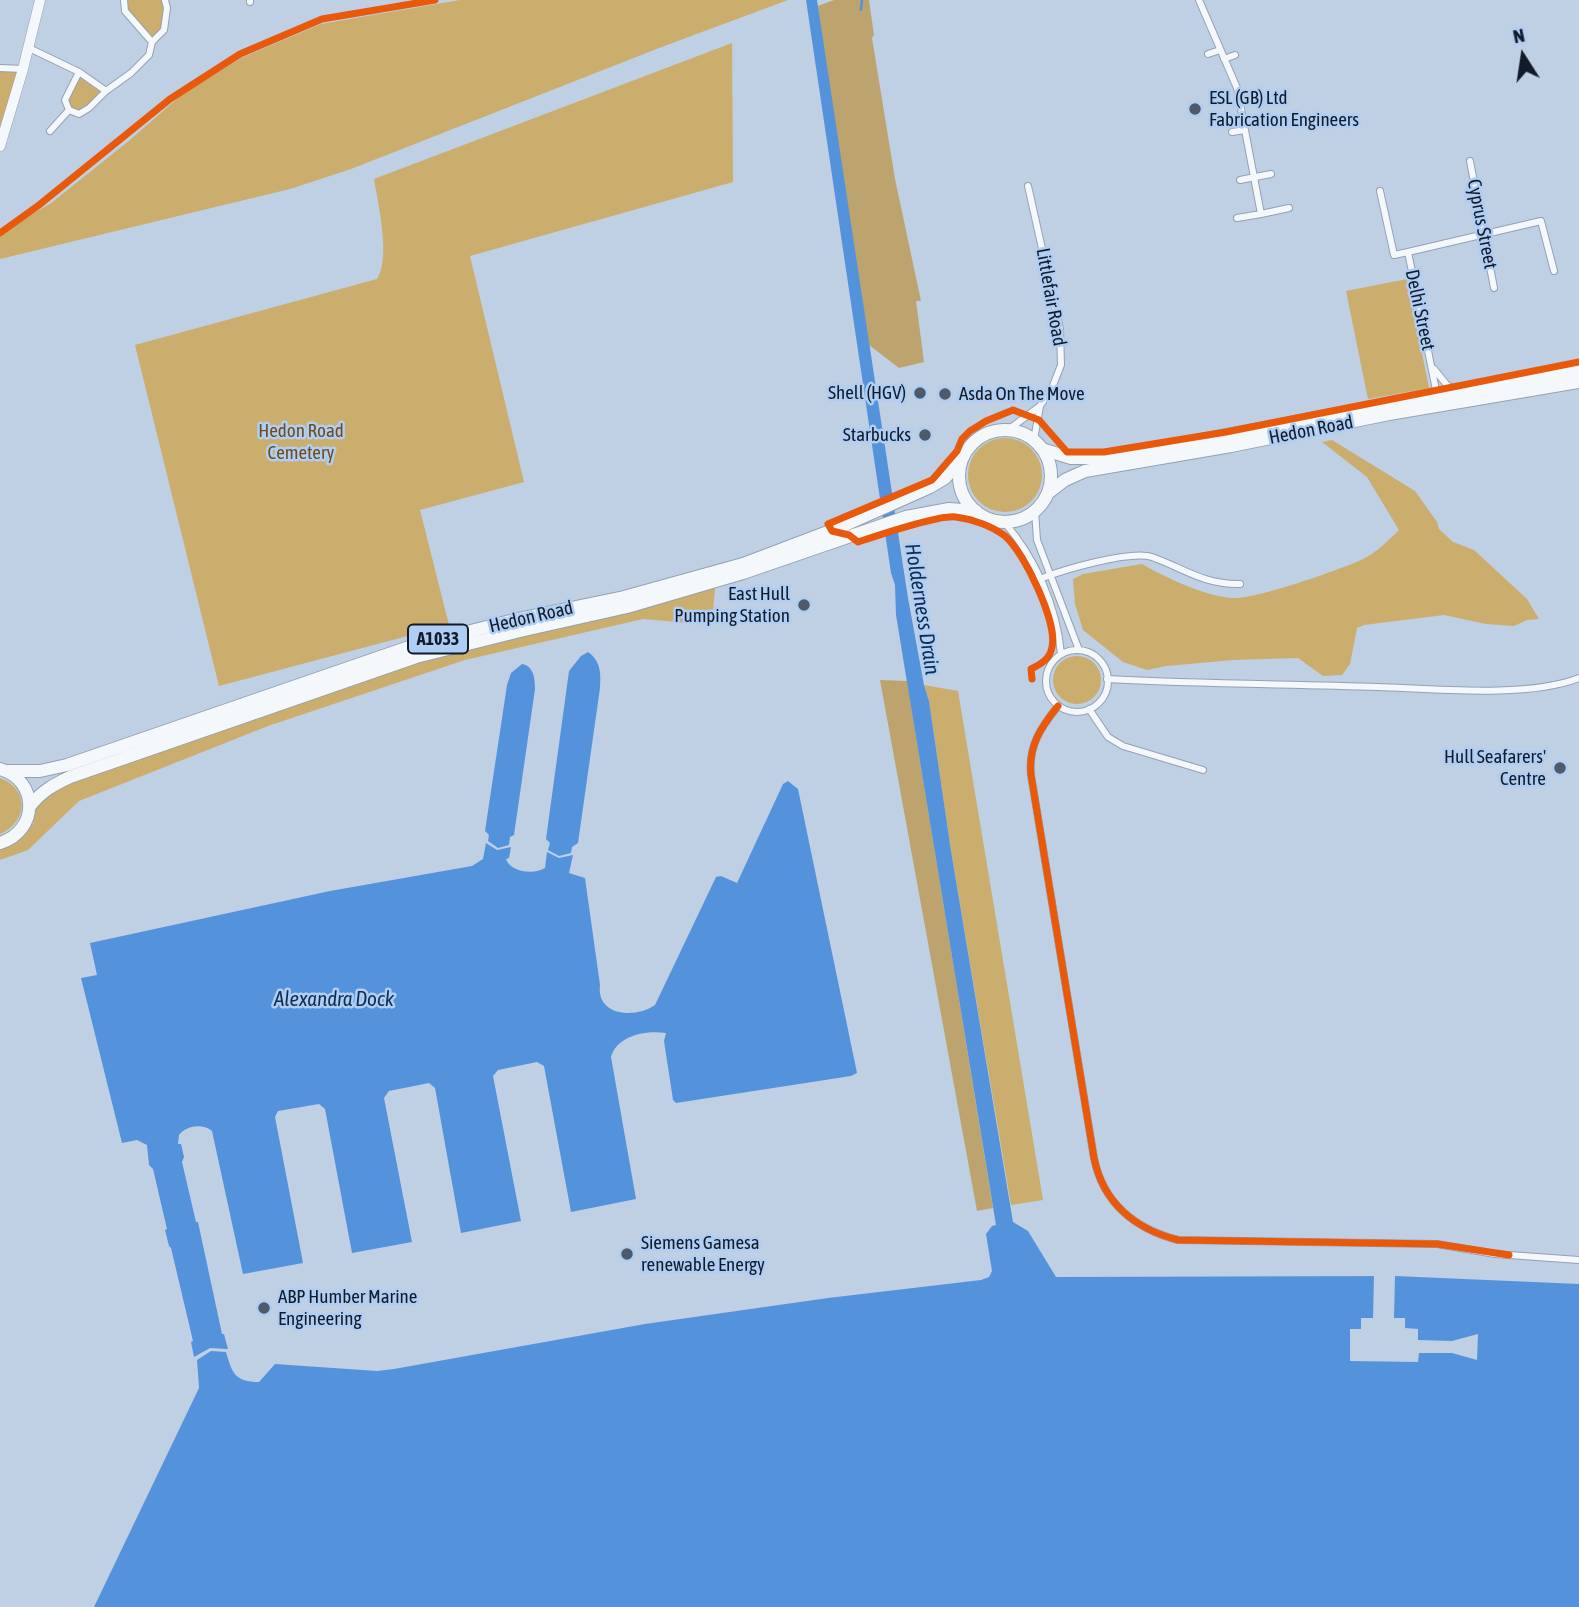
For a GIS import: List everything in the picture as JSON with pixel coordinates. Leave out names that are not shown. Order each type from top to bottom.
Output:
[{"type":"highway","name":"Hedon Road","points":[[1045,450],[1071,458],[1090,458],[1194,442],[1579,372]]},
{"type":"highway","name":"Hedon Road","points":[[1048,493],[1065,480],[1085,471],[1231,446],[1389,414],[1579,382]]},
{"type":"highway","name":"A1033","points":[[961,460],[968,448],[980,437],[997,430],[1008,430]]},
{"type":"highway","points":[[1004,522],[1035,511],[1048,493],[1051,480],[1045,450],[1026,435],[1008,430]]},
{"type":"highway","name":"Hedon Road","points":[[4,770],[40,771],[67,765],[412,646],[519,619],[624,597],[743,564],[870,514],[937,484],[961,460]]},
{"type":"highway","points":[[961,460],[960,488],[966,501],[976,511]]},
{"type":"highway","name":"Hedon Road","points":[[30,806],[50,786],[70,777],[404,661],[627,607],[743,573],[906,517],[949,509],[976,511]]},
{"type":"highway","name":"A1033","points":[[976,511],[989,519],[1004,522]]},
{"type":"highway","name":"A1033","points":[[0,843],[14,837],[23,829],[30,806],[24,786],[4,770]]},
{"type":"street","points":[[0,146],[40,0]]},
{"type":"street","points":[[124,0],[125,11],[152,42]]},
{"type":"street","points":[[79,72],[65,100],[69,110],[79,114],[131,73],[149,55],[152,42],[164,30],[167,9],[164,0]]},
{"type":"street","points":[[1199,0],[1237,88],[1261,214]]},
{"type":"street","points":[[29,48],[79,72],[106,91]]},
{"type":"street","points":[[1208,54],[1220,50]]},
{"type":"street","points":[[1224,59],[1235,55]]},
{"type":"street","points":[[0,68],[23,69]]},
{"type":"street","points":[[1237,88],[1247,86]]},
{"type":"street","points":[[50,131],[69,110]]},
{"type":"street","points":[[1232,132],[1245,130]]},
{"type":"street","name":"Cyprus Street","points":[[1469,161],[1494,288]]},
{"type":"street","points":[[1240,180],[1271,174]]},
{"type":"street","name":"Littlefair Road","points":[[1008,430],[1040,406],[1052,388],[1061,365],[1062,344],[1028,186]]},
{"type":"street","name":"Delhi Street","points":[[1380,191],[1394,255],[1408,252],[1437,396]]},
{"type":"street","points":[[1237,218],[1289,208]]},
{"type":"street","points":[[1408,252],[1541,221],[1554,271]]},
{"type":"street","name":"Delhi Street","points":[[1431,364],[1447,385],[1459,392]]},
{"type":"street","name":"Littlefair Road","points":[[1034,440],[1040,406]]},
{"type":"street","points":[[1035,511],[1037,540],[1079,650]]},
{"type":"street","points":[[1004,522],[1032,559],[1057,628],[1061,654]]},
{"type":"street","points":[[1040,579],[1117,557],[1139,555],[1149,556],[1197,577],[1221,584],[1240,584]]},
{"type":"street","points":[[1086,651],[1099,659],[1106,671],[1103,697],[1089,709],[1078,712],[1068,710],[1058,706],[1048,694],[1046,678],[1054,660],[1061,654],[1086,651]]},
{"type":"street","points":[[1107,679],[1471,690],[1540,688],[1579,678]]},
{"type":"street","points":[[1058,706],[1036,736],[1031,756],[1031,775],[1094,1158],[1107,1194],[1121,1212],[1143,1227],[1178,1240],[1437,1244],[1495,1254],[1579,1260]]},
{"type":"street","points":[[1089,709],[1108,737],[1123,747],[1203,770]]},
{"type":"green space","points":[[124,0],[165,0],[164,30],[152,42],[125,11]]},
{"type":"green space","points":[[460,0],[788,0],[351,169],[290,189],[0,259],[0,230],[50,204],[179,97],[241,58],[321,24]]},
{"type":"green space","name":"Hedon Road Cemetery","points":[[732,43],[733,182],[470,256],[524,482],[420,510],[449,625],[219,686],[135,345],[377,279],[381,270],[383,245],[374,179]]},
{"type":"green space","points":[[0,71],[18,72],[0,127]]},
{"type":"green space","points":[[79,72],[106,91],[79,114],[69,110],[65,100]]},
{"type":"green space","points":[[1407,279],[1429,388],[1368,399],[1346,291]]},
{"type":"green space","points":[[998,438],[1012,438],[1026,444],[1036,454],[1042,475],[1036,496],[1026,506],[1012,512],[998,512],[984,506],[974,496],[968,482],[968,468],[974,454],[984,444]]},
{"type":"green space","points":[[1332,440],[1415,491],[1439,529],[1453,542],[1474,550],[1527,599],[1539,619],[1527,620],[1514,626],[1486,624],[1444,615],[1364,625],[1357,628],[1350,664],[1342,675],[1323,676],[1298,658],[1233,660],[1147,670],[1123,662],[1083,630],[1075,604],[1073,579],[1083,574],[1142,564],[1198,590],[1232,598],[1258,594],[1316,577],[1377,551],[1399,530],[1367,477],[1322,442]]},
{"type":"green space","points":[[715,588],[712,625],[643,619],[465,660],[268,726],[79,801],[28,850],[0,860],[0,847],[21,837],[33,824],[36,808],[49,789],[416,660],[630,611]]},
{"type":"green space","points":[[1077,656],[1094,663],[1101,680],[1094,697],[1077,704],[1060,697],[1053,680],[1060,663]]},
{"type":"green space","points":[[924,685],[958,691],[1043,1200],[1011,1205],[951,851],[929,701]]},
{"type":"green space","points":[[0,778],[17,790],[22,806],[16,822],[0,834]]},
{"type":"shaded area","points":[[834,0],[869,0],[874,35],[872,38],[895,179],[921,301],[916,301],[924,362],[899,368],[869,345],[819,21],[818,6]]},
{"type":"shaded area","points":[[880,680],[907,681],[993,1208],[977,1211]]},
{"type":"water","points":[[806,0],[817,0],[908,598],[929,701],[951,851],[1013,1222],[1028,1231],[1056,1277],[1395,1276],[1579,1284],[1579,1607],[94,1607],[199,1388],[197,1360],[211,1351],[226,1352],[236,1375],[251,1382],[259,1382],[275,1364],[377,1371],[645,1324],[981,1280],[989,1277],[992,1271],[986,1234],[996,1225],[896,615],[895,585],[891,573]]},
{"type":"water","points":[[588,652],[598,664],[600,683],[578,843],[572,847],[571,853],[559,856],[548,850],[550,843],[546,839],[569,671],[581,656]]},
{"type":"water","points":[[522,664],[531,670],[535,689],[514,835],[510,837],[509,845],[498,848],[488,841],[489,835],[485,831],[507,685],[511,673]]},
{"type":"water","name":"Alexandra Dock","points":[[788,781],[798,789],[857,1073],[676,1103],[673,1100],[664,1041],[666,1033],[642,1033],[626,1039],[614,1050],[611,1057],[636,1199],[571,1212],[544,1066],[537,1062],[498,1070],[493,1076],[521,1221],[461,1233],[435,1088],[429,1083],[389,1091],[384,1098],[412,1242],[352,1253],[325,1109],[319,1104],[278,1111],[275,1117],[303,1263],[243,1274],[212,1131],[199,1126],[186,1129],[179,1135],[178,1144],[181,1144],[184,1157],[182,1162],[222,1334],[228,1349],[210,1348],[194,1357],[193,1341],[165,1230],[167,1229],[153,1169],[149,1165],[147,1145],[137,1140],[122,1143],[81,978],[97,975],[90,943],[330,891],[472,866],[483,859],[486,843],[497,850],[511,847],[509,858],[506,859],[508,863],[523,871],[545,868],[547,852],[559,858],[573,855],[569,873],[585,878],[600,995],[610,1009],[637,1012],[655,1005],[716,877],[721,876],[737,883],[783,784]]},
{"type":"pier","points":[[1374,1276],[1395,1276],[1394,1318],[1405,1318],[1405,1328],[1418,1329],[1418,1340],[1452,1341],[1478,1334],[1477,1360],[1452,1353],[1419,1353],[1418,1362],[1350,1361],[1350,1329],[1361,1329],[1361,1318],[1373,1318]]},
{"type":"waterway","points":[[861,10],[862,0]]},
{"type":"cycle path","points":[[0,233],[39,205],[170,99],[240,54],[322,19],[435,0]]},
{"type":"cycle path","points":[[1032,679],[1031,669],[1044,661],[1051,651],[1050,622],[1030,572],[1005,536],[975,521],[948,517],[858,542],[849,535],[832,531],[828,524],[932,480],[970,431],[1013,410],[1039,420],[1067,452],[1104,452],[1226,432],[1579,362]]},
{"type":"cycle path","points":[[1058,706],[1037,737],[1032,755],[1031,775],[1094,1158],[1098,1174],[1113,1201],[1123,1212],[1148,1229],[1178,1240],[1437,1244],[1509,1255]]},
{"type":"place","name":"ESL (GB) Ltd Fabrication Engineers","points":[[1195,109]]},
{"type":"place","name":"Shell (HGV)","points":[[920,393]]},
{"type":"place","name":"Asda On The Move","points":[[945,394]]},
{"type":"place","name":"Starbucks","points":[[925,435]]},
{"type":"place","name":"East Hull Pumping Station","points":[[804,605]]},
{"type":"place","name":"Hull Seafarers' Centre","points":[[1560,768]]},
{"type":"place","name":"Siemens Gamesa renewable Energy","points":[[627,1254]]},
{"type":"place","name":"ABP Humber Marine Engineering","points":[[264,1308]]},
{"type":"water label","name":"Holderness Drain","points":[[922,609]]}]
